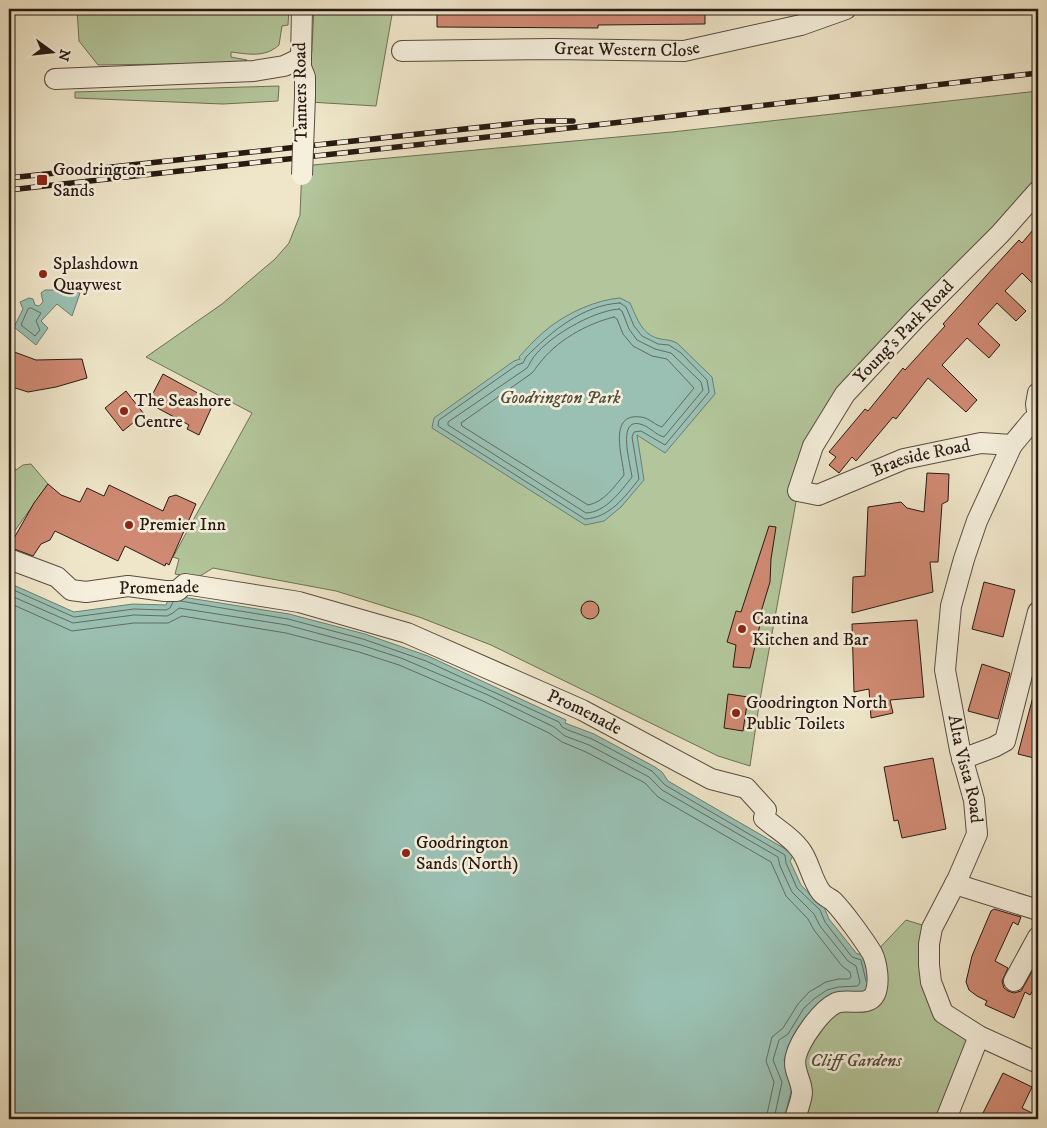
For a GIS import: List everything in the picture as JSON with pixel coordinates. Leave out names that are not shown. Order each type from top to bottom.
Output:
[{"type":"street","name":"Tanners Road","points":[[302,9],[301,58],[305,77],[302,175]]},
{"type":"street","name":"Great Western Close","points":[[402,50],[552,49],[684,51],[801,25],[846,9]]},
{"type":"street","points":[[55,79],[254,71],[284,66],[301,58]]},
{"type":"street","name":"Young's Park Road","points":[[798,491],[813,446],[845,394],[915,319],[1000,234],[1038,191]]},
{"type":"street","points":[[1012,446],[1027,427],[1038,418],[1036,404],[1038,393]]},
{"type":"street","name":"Braeside Road","points":[[798,491],[818,495],[904,459],[981,443],[1012,446]]},
{"type":"street","name":"Alta Vista Road","points":[[1012,446],[977,521],[951,606],[945,670],[962,759],[974,800],[977,834],[955,884],[932,928],[929,944],[931,982],[943,1013],[979,1036],[1038,1063]]},
{"type":"street","name":"Promenade","points":[[9,559],[57,577],[72,590],[86,592],[128,586],[165,591],[178,590],[185,584],[299,602],[407,633],[582,710],[711,780],[746,788],[766,810],[764,818],[800,848],[815,884],[823,894],[833,901],[873,954],[878,981],[875,994],[871,998],[863,1002],[847,1001],[837,1003],[822,1013],[811,1027],[796,1056],[795,1068],[802,1094],[795,1119]]},
{"type":"street","points":[[962,759],[1005,741],[1038,612]]},
{"type":"street","points":[[955,884],[1038,910]]},
{"type":"street","points":[[1014,981],[1038,937]]},
{"type":"street","points":[[946,1119],[979,1036]]},
{"type":"green space","points":[[77,9],[289,9],[288,25],[282,26],[279,45],[268,52],[262,53],[231,52],[231,57],[247,60],[242,63],[98,65],[79,41]]},
{"type":"green space","points":[[314,9],[393,9],[376,106],[309,102]]},
{"type":"green space","points":[[279,86],[278,101],[223,104],[75,98],[75,92]]},
{"type":"green space","name":"Goodrington Park","points":[[1038,91],[1038,191],[845,394],[798,491],[759,705],[750,766],[718,756],[491,645],[419,617],[336,591],[213,568],[197,578],[175,574],[179,559],[173,557],[252,413],[146,357],[222,304],[275,259],[289,243],[300,215],[302,166],[672,132]]},
{"type":"green space","points":[[9,461],[16,470],[23,465],[31,464],[48,484],[9,539]]},
{"type":"green space","name":"Cliff Gardens","points":[[906,920],[932,928],[943,1013],[979,1036],[946,1119],[795,1119],[796,1056],[873,955]]},
{"type":"water","points":[[45,290],[54,290],[62,295],[65,290],[73,290],[80,293],[72,316],[57,304],[41,321],[48,328],[36,345],[14,327],[23,309],[20,302],[29,298],[33,299],[35,305],[39,306],[43,302],[41,293]]},
{"type":"water","points":[[620,298],[630,303],[641,326],[649,334],[677,343],[712,377],[715,394],[665,453],[637,435],[644,480],[621,507],[604,521],[585,525],[432,428],[434,418],[514,361],[520,359],[519,357],[551,326],[566,316],[584,308],[602,301]]},
{"type":"water","name":"Goodrington Sands (North)","points":[[9,583],[74,612],[133,604],[166,605],[170,595],[289,614],[365,634],[428,656],[566,720],[565,723],[594,734],[655,767],[662,772],[668,781],[794,854],[790,861],[801,885],[824,907],[829,919],[857,954],[863,954],[866,960],[871,990],[841,998],[795,1047],[789,1046],[784,1060],[794,1080],[784,1119],[9,1119]]},
{"type":"building","points":[[437,9],[705,9],[705,24],[598,25],[598,28],[437,27]]},
{"type":"building","points":[[1038,224],[1038,289],[1022,273],[1005,291],[1026,311],[1016,321],[997,303],[978,324],[1000,345],[989,358],[967,338],[942,365],[977,400],[966,412],[928,378],[896,419],[893,417],[856,461],[852,457],[839,473],[829,465],[836,457],[829,452],[865,409],[868,411],[903,368],[905,370],[945,326],[943,324],[995,266],[1019,240],[1022,243]]},
{"type":"building","points":[[9,350],[36,360],[82,359],[87,378],[56,387],[28,392],[9,386]]},
{"type":"building","points":[[163,374],[214,402],[199,435],[187,429],[189,425],[148,403]]},
{"type":"building","name":"The Seashore Centre","points":[[126,391],[144,414],[123,431],[105,408]]},
{"type":"building","points":[[927,473],[949,474],[948,501],[942,504],[938,562],[930,562],[933,592],[852,613],[853,577],[865,576],[868,507],[901,502],[907,508],[924,512]]},
{"type":"building","name":"Premier Inn","points":[[48,484],[61,495],[80,502],[87,488],[104,496],[109,485],[163,511],[169,497],[176,495],[196,504],[169,565],[166,563],[165,566],[125,546],[118,561],[55,531],[50,540],[41,544],[33,556],[9,547],[34,503]]},
{"type":"building","points":[[769,526],[776,527],[771,559],[770,582],[760,615],[762,616],[750,668],[733,667],[736,645],[727,642],[736,611],[741,612]]},
{"type":"building","points":[[984,582],[1015,590],[1003,637],[972,629]]},
{"type":"building","points":[[590,601],[596,604],[599,610],[596,616],[590,619],[584,616],[581,610],[584,604]]},
{"type":"building","points":[[917,620],[924,697],[890,700],[893,713],[871,718],[869,689],[854,692],[852,624]]},
{"type":"building","points":[[982,664],[1010,673],[998,719],[968,711]]},
{"type":"building","points":[[1034,693],[1038,693],[1038,759],[1018,754]]},
{"type":"building","name":"Goodrington North Public Toilets","points":[[728,694],[748,697],[743,731],[724,728]]},
{"type":"building","points":[[933,758],[946,829],[902,838],[898,820],[894,821],[884,767]]},
{"type":"building","points":[[994,909],[1021,917],[1018,925],[1013,922],[995,961],[1008,968],[1002,981],[1004,988],[1014,993],[1021,991],[1038,961],[1038,982],[1030,995],[1025,992],[1014,1018],[985,1005],[987,1001],[969,990],[966,982],[972,956],[991,911]]},
{"type":"building","points":[[1003,1073],[1032,1087],[1022,1108],[1038,1116],[1038,1119],[980,1119]]},
{"type":"railway","points":[[9,190],[613,123],[1038,73]]},
{"type":"railway","points":[[9,178],[539,121],[573,121]]},
{"type":"place","name":"Goodrington Sands","points":[[42,180]]},
{"type":"place","name":"Splashdown Quaywest","points":[[43,274]]},
{"type":"place","name":"The Seashore Centre","points":[[124,411]]},
{"type":"place","name":"Premier Inn","points":[[129,525]]},
{"type":"place","name":"Cantina Kitchen and Bar","points":[[742,629]]},
{"type":"place","name":"Goodrington North Public Toilets","points":[[736,713]]},
{"type":"place","name":"Goodrington Sands (North)","points":[[406,853]]}]
